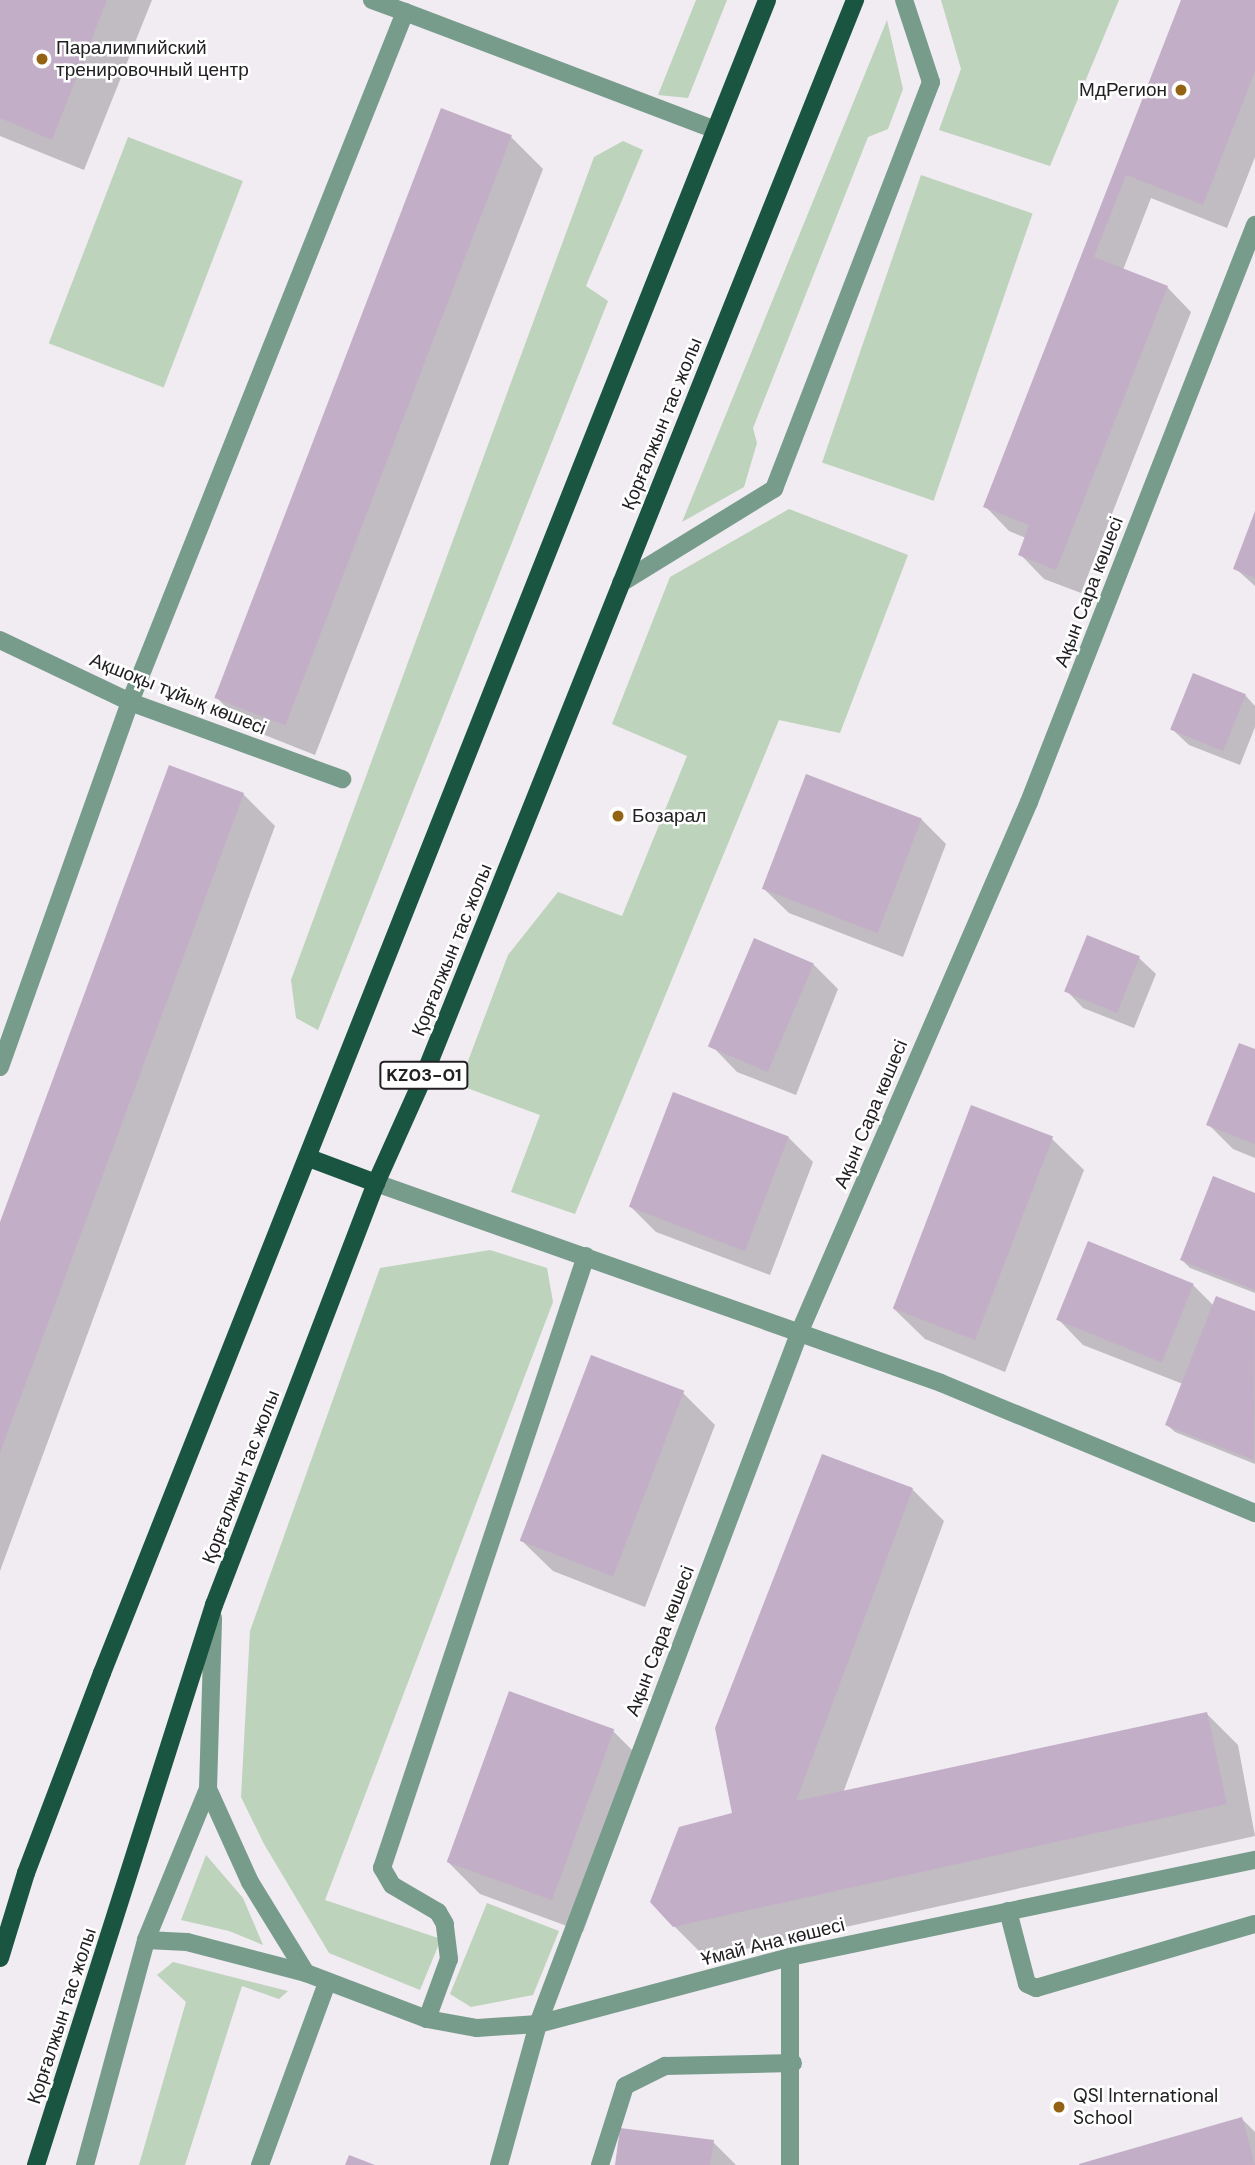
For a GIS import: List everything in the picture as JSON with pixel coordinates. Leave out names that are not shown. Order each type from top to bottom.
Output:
[{"type":"main road","name":"KZ03-01","points":[[0,1958],[26,1873],[102,1673],[309,1158],[767,0]]},
{"type":"main road","name":"Қорғалжын тас жолы","points":[[36,2165],[214,1605],[376,1183],[421,1083],[855,0]]},
{"type":"main road","points":[[309,1158],[376,1183]]},
{"type":"street","points":[[372,0],[715,130]]},
{"type":"street","points":[[621,583],[774,489],[932,82],[904,0]]},
{"type":"street","points":[[0,1067],[131,702],[405,12]]},
{"type":"street","name":"Ақын Сара көшесі","points":[[499,2165],[538,2024],[800,1331],[1030,802],[1255,225]]},
{"type":"street","name":"Ақшоқы тұйық көшесі","points":[[0,640],[131,702],[342,779]]},
{"type":"street","points":[[376,1183],[800,1331],[953,1388],[1255,1513]]},
{"type":"street","points":[[427,2019],[449,1959],[445,1924],[438,1912],[393,1885],[382,1868],[586,1256]]},
{"type":"street","points":[[85,2165],[146,1940],[208,1789],[214,1605]]},
{"type":"street","points":[[208,1789],[250,1882],[306,1973]]},
{"type":"street","name":"Ұмай Ана көшесі","points":[[146,1940],[187,1942],[306,1973],[427,2019],[477,2028],[538,2024],[790,1957],[1255,1860]]},
{"type":"street","points":[[1008,1911],[1027,1984],[1036,1988],[1255,1924]]},
{"type":"street","points":[[790,1957],[793,2063],[790,2165]]},
{"type":"street","points":[[260,2165],[327,1983]]},
{"type":"street","points":[[600,2165],[625,2086],[665,2066],[793,2063]]},
{"type":"green space","points":[[696,0],[727,0],[688,98],[658,95]]},
{"type":"green space","points":[[941,0],[1119,0],[1050,166],[939,130],[961,69]]},
{"type":"green space","points":[[887,20],[903,89],[888,129],[868,137],[753,428],[757,443],[744,487],[682,522]]},
{"type":"green space","points":[[128,137],[243,181],[164,387],[49,343]]},
{"type":"green space","points":[[623,141],[643,150],[586,286],[608,301],[318,1030],[296,1018],[291,980],[594,157]]},
{"type":"green space","points":[[921,175],[1033,213],[934,501],[822,462]]},
{"type":"green space","points":[[789,509],[908,555],[840,733],[779,720],[575,1214],[511,1192],[540,1115],[459,1085],[508,955],[558,892],[622,916],[687,756],[612,724],[670,577]]},
{"type":"green space","points":[[490,1250],[547,1268],[553,1302],[325,1900],[441,1939],[420,1990],[329,1953],[264,1844],[241,1797],[250,1631],[380,1268]]},
{"type":"green space","points":[[206,1855],[243,1898],[263,1945],[229,1931],[181,1920]]},
{"type":"green space","points":[[487,1903],[559,1931],[533,1995],[471,2007],[450,1994]]},
{"type":"green space","points":[[173,1962],[288,1991],[279,1999],[242,1986],[185,2165],[139,2165],[186,2002],[157,1975]]},
{"type":"building","name":"Паралимпийский тренировочный центр","points":[[0,0],[107,0],[52,140],[0,118]]},
{"type":"building","points":[[1181,0],[1255,0],[1255,71],[1203,205],[1126,175],[1094,257],[1168,286],[1056,570],[1018,555],[1029,525],[983,507]]},
{"type":"building","points":[[441,108],[512,135],[285,725],[215,698]]},
{"type":"building","points":[[1255,511],[1255,578],[1233,569]]},
{"type":"building","points":[[1193,673],[1246,694],[1223,751],[1170,730]]},
{"type":"building","points":[[169,765],[244,793],[0,1453],[0,1222]]},
{"type":"building","points":[[806,774],[922,818],[878,933],[762,889]]},
{"type":"building","points":[[1087,935],[1140,956],[1117,1013],[1064,992]]},
{"type":"building","points":[[754,938],[814,963],[768,1072],[708,1047]]},
{"type":"building","points":[[1239,1043],[1255,1049],[1255,1144],[1206,1125]]},
{"type":"building","points":[[673,1092],[789,1136],[745,1251],[629,1207]]},
{"type":"building","points":[[971,1105],[1053,1137],[975,1340],[893,1309]]},
{"type":"building","points":[[1213,1176],[1255,1193],[1255,1290],[1180,1260]]},
{"type":"building","points":[[1088,1241],[1194,1284],[1162,1363],[1056,1320]]},
{"type":"building","points":[[1216,1296],[1255,1311],[1254,1460],[1165,1425]]},
{"type":"building","points":[[591,1355],[684,1391],[613,1577],[520,1541]]},
{"type":"building","points":[[822,1454],[913,1488],[796,1801],[1207,1712],[1227,1804],[673,1927],[650,1902],[679,1827],[732,1813],[715,1728]]},
{"type":"building","points":[[509,1691],[614,1729],[552,1900],[447,1862]]},
{"type":"building","points":[[1242,2117],[1255,2165],[1079,2165],[1079,2164]]},
{"type":"building","points":[[620,2128],[714,2140],[710,2165],[615,2165]]},
{"type":"building","points":[[349,2155],[375,2165],[345,2165]]},
{"type":"place","name":"Паралимпийский тренировочный центр","points":[[42,59]]},
{"type":"place","name":"МдРегион","points":[[1181,90]]},
{"type":"place","name":"Бозарал","points":[[618,816]]},
{"type":"place","name":"QSI International School","points":[[1059,2107]]}]
